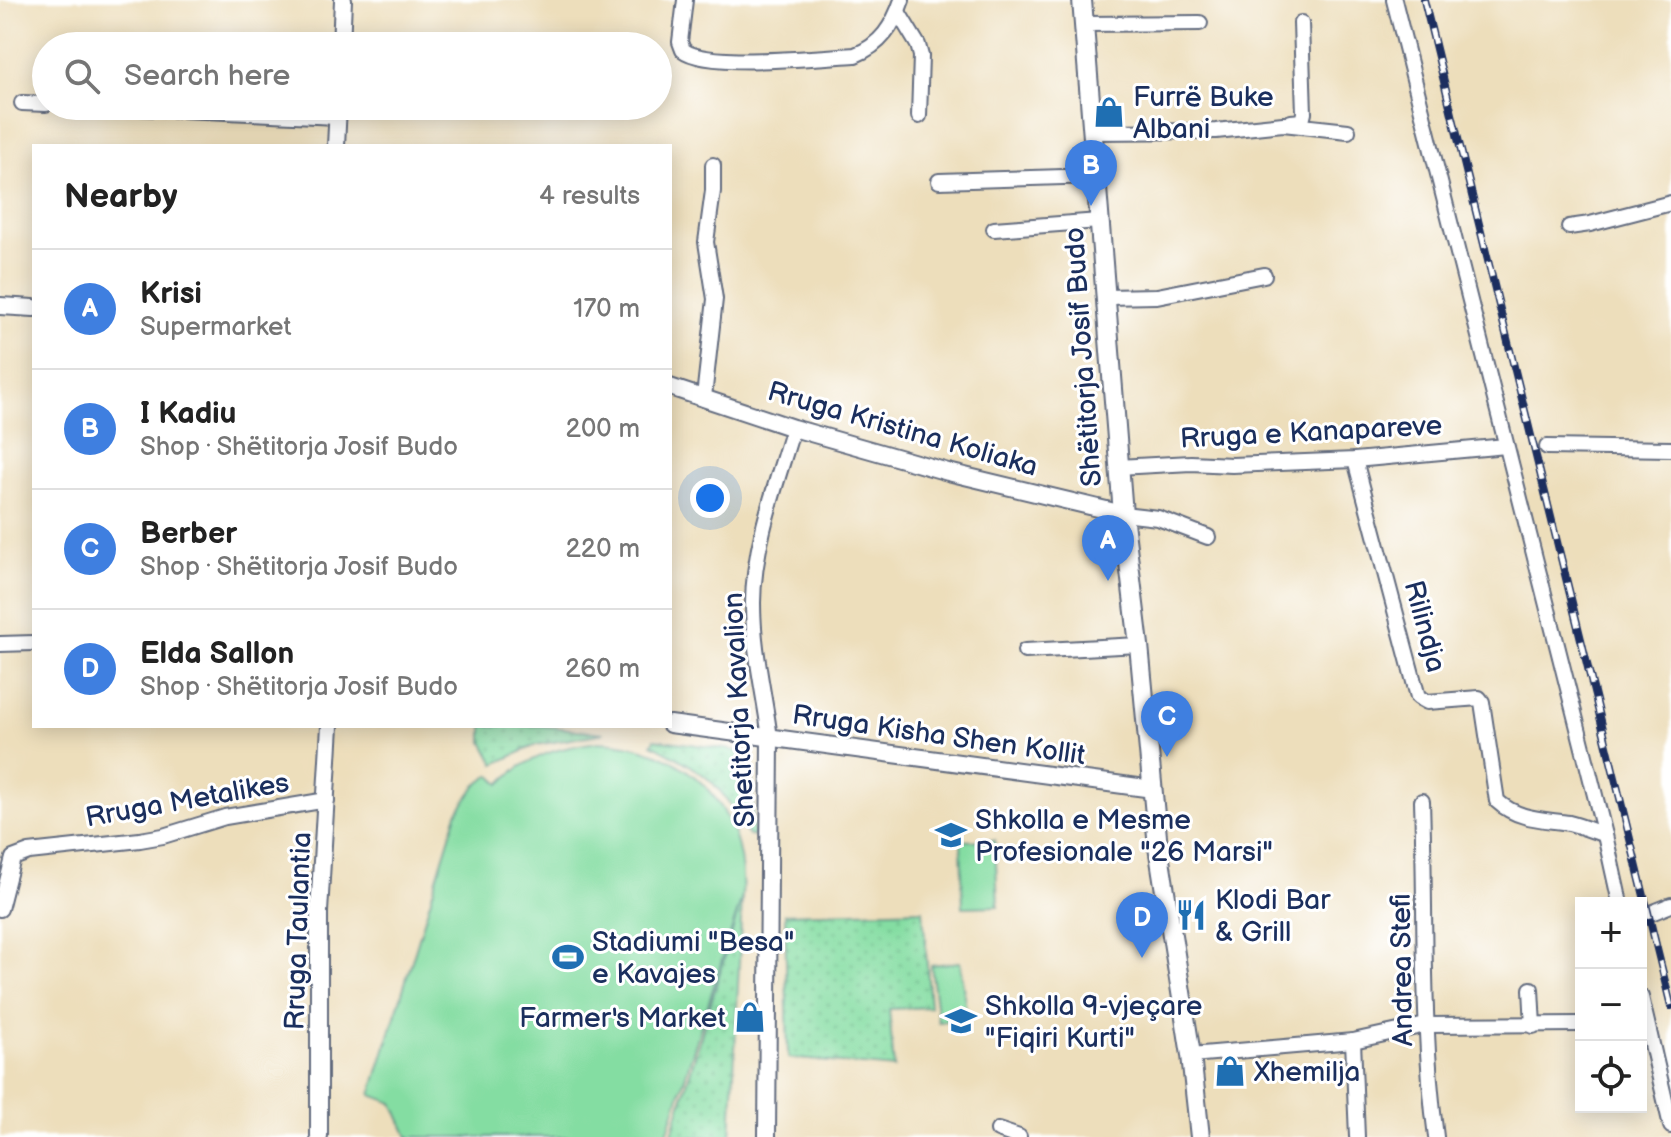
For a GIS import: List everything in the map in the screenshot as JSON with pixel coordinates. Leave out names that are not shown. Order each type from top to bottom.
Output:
[{"type":"main road","name":"Shëtitorja Josif Budo","points":[[1082,0],[1118,467],[1158,847],[1191,1055],[1200,1137]]},
{"type":"street","points":[[342,32],[343,0]]},
{"type":"street","points":[[685,0],[680,42],[683,50],[699,57],[739,60],[855,55],[877,43],[900,6]]},
{"type":"street","points":[[1394,0],[1619,897]]},
{"type":"street","points":[[900,6],[921,56],[919,116]]},
{"type":"street","points":[[1085,24],[1200,23]]},
{"type":"street","points":[[1093,132],[1216,131],[1302,121],[1301,23]]},
{"type":"street","points":[[22,103],[32,103]]},
{"type":"street","points":[[336,144],[338,120]]},
{"type":"street","points":[[1283,124],[1348,131]]},
{"type":"street","points":[[704,397],[715,299],[706,242],[713,165]]},
{"type":"street","points":[[939,181],[1096,176]]},
{"type":"street","points":[[1569,227],[1671,203]]},
{"type":"street","points":[[994,229],[1099,221]]},
{"type":"street","points":[[1105,297],[1157,296],[1264,275]]},
{"type":"street","points":[[0,306],[32,308]]},
{"type":"street","name":"Rruga Kristina Koliaka","points":[[672,388],[793,428],[948,472],[1123,514]]},
{"type":"street","name":"Shetitorja Kavalion","points":[[767,1137],[770,738],[759,679],[753,600],[762,538],[793,428]]},
{"type":"street","name":"Rruga e Kanapareve","points":[[1118,467],[1355,460],[1506,446]]},
{"type":"street","points":[[1547,447],[1671,449]]},
{"type":"street","name":"Rilindja","points":[[1355,460],[1418,697],[1427,702],[1479,698],[1497,801],[1507,811],[1572,824],[1605,835]]},
{"type":"street","points":[[1123,514],[1158,518],[1208,537]]},
{"type":"street","points":[[0,644],[32,643]]},
{"type":"street","points":[[1025,651],[1139,645]]},
{"type":"street","name":"Rruga Kisha Shen Kollit","points":[[672,724],[1153,789]]},
{"type":"street","name":"Rruga Taulantia","points":[[319,1137],[319,912],[330,728]]},
{"type":"street","name":"Rruga Metalikes","points":[[0,909],[13,858],[29,852],[140,840],[225,817],[327,800]]},
{"type":"street","name":"Andrea Stefi","points":[[1422,801],[1426,1025],[1436,1137]]},
{"type":"street","points":[[1647,915],[1671,905]]},
{"type":"street","points":[[1531,989],[1533,1026]]},
{"type":"street","points":[[1191,1055],[1353,1041],[1426,1025],[1575,1024]]},
{"type":"street","points":[[1647,1030],[1671,1125],[1670,1137]]},
{"type":"street","points":[[1353,1041],[1357,1137]]},
{"type":"street","points":[[998,1130],[1019,1137]]},
{"type":"green space","points":[[483,728],[560,728],[604,733],[536,745],[495,764],[483,742]]},
{"type":"green space","points":[[655,739],[753,753],[753,836],[748,836],[729,802],[709,780],[685,762],[652,744]]},
{"type":"green space","name":"Stadiumi \"Besa\" e Kavajes","points":[[598,742],[658,754],[684,768],[705,786],[722,809],[734,835],[741,865],[742,897],[666,1137],[408,1137],[393,1103],[371,1095],[457,813],[476,786],[490,775],[500,784],[521,766],[545,754]]},
{"type":"green space","points":[[995,840],[998,906],[963,907],[961,841]]},
{"type":"green space","points":[[742,898],[731,1137],[671,1137]]},
{"type":"green space","points":[[923,910],[930,1007],[889,1009],[894,1068],[788,1058],[785,914]]},
{"type":"green space","points":[[960,962],[967,1018],[938,1022],[931,965]]},
{"type":"railway","points":[[1424,0],[1671,1006]]},
{"type":"place","name":"Furrë Buke Albani","points":[[1109,112]]},
{"type":"place","name":"I Kadiu","points":[[1091,206]]},
{"type":"place","name":"Krisi","points":[[1108,581]]},
{"type":"place","name":"Berber","points":[[1167,757]]},
{"type":"place","name":"Shkolla e Mesme Profesionale \"26 Marsi\"","points":[[951,835]]},
{"type":"place","name":"Klodi Bar & Grill","points":[[1191,915]]},
{"type":"place","name":"Stadiumi \"Besa\" e Kavajes","points":[[568,957]]},
{"type":"place","name":"Elda Sallon","points":[[1142,958]]},
{"type":"place","name":"Farmer's Market","points":[[750,1017]]},
{"type":"place","name":"Shkolla 9-vjeçare \"Fiqiri Kurti\"","points":[[961,1021]]},
{"type":"place","name":"Xhemilja","points":[[1230,1071]]}]
